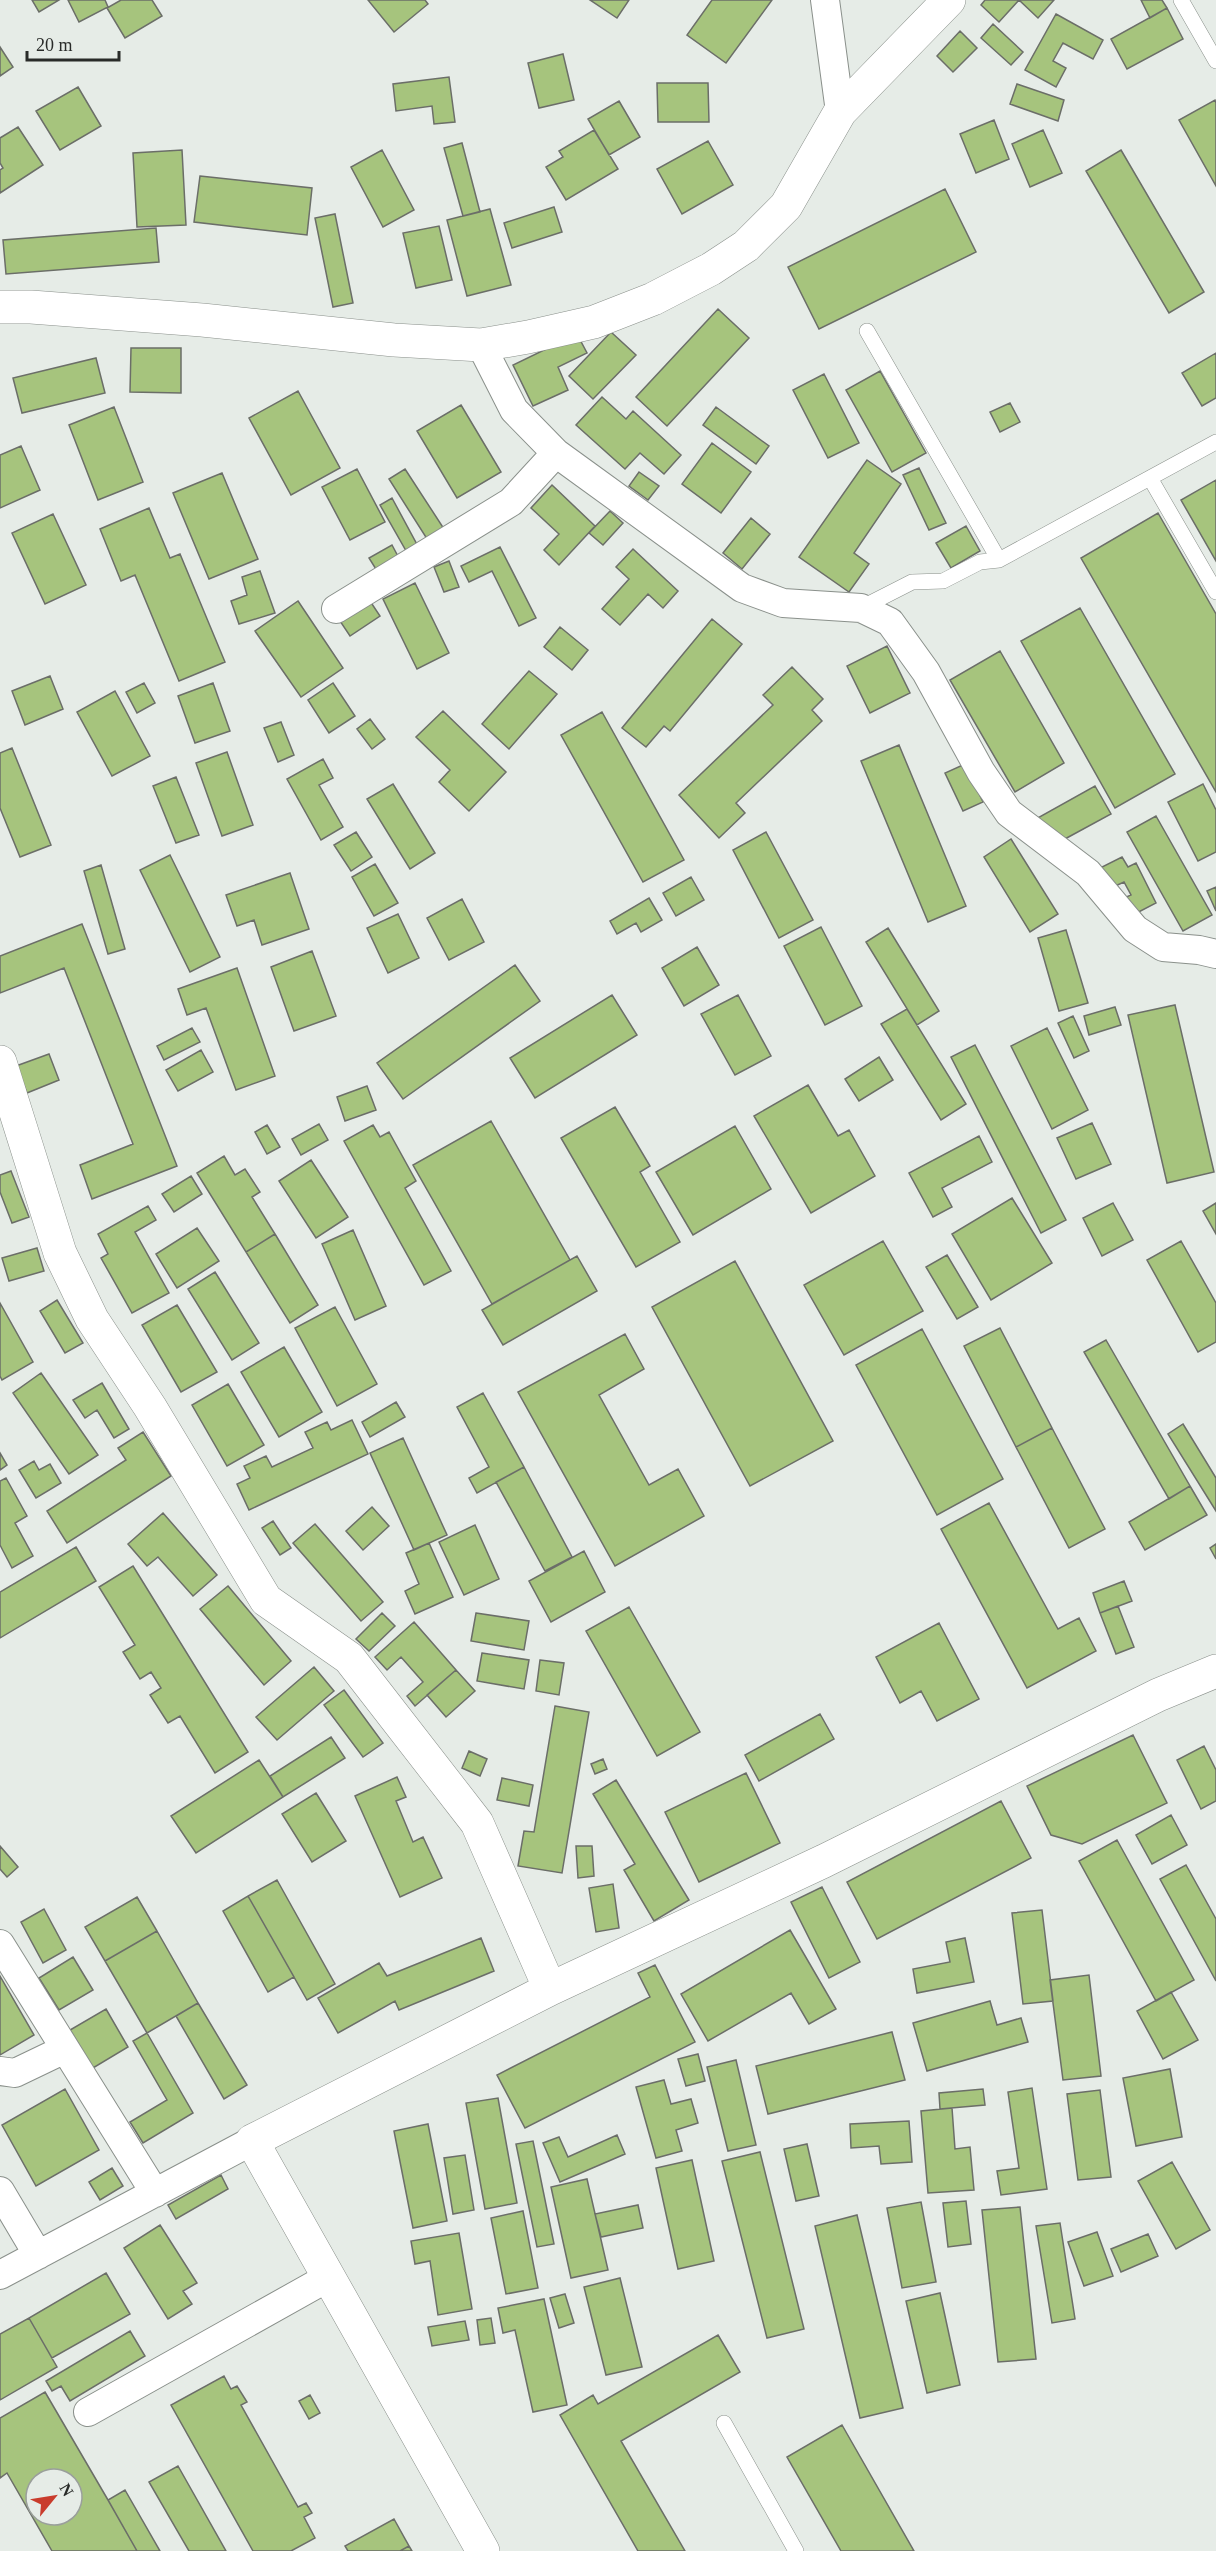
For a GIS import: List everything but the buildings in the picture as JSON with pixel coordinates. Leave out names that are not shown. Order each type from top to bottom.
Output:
[{"type":"street","points":[[825,0],[840,112]]},
{"type":"street","points":[[0,307],[31,306],[213,321],[394,340],[481,345],[528,337],[594,321],[652,299],[711,269],[746,246],[786,206],[840,112],[950,0]]},
{"type":"street","points":[[481,345],[514,410],[556,453],[742,588],[783,603],[861,608],[890,622],[926,672],[981,772],[1009,813],[1088,873],[1135,929],[1163,947],[1216,954]]},
{"type":"street","points":[[336,609],[511,502],[556,453]]},
{"type":"street","points":[[0,1062],[60,1253],[93,1319],[150,1407],[266,1600],[349,1658],[477,1823],[550,1989]]},
{"type":"street","points":[[0,2275],[252,2141],[550,1989],[824,1861],[1158,1695],[1216,1671]]},
{"type":"street","points":[[0,1944],[155,2193]]},
{"type":"street","points":[[0,2071],[15,2073],[65,2049]]},
{"type":"street","points":[[252,2141],[483,2551]]},
{"type":"street","points":[[0,2191],[38,2255]]},
{"type":"street","points":[[88,2412],[329,2277]]},
{"type":"lane","points":[[1181,0],[1216,61]]},
{"type":"lane","points":[[867,332],[999,560]]},
{"type":"lane","points":[[861,608],[912,582],[943,580],[980,562],[999,560],[1216,442]]},
{"type":"lane","points":[[1150,478],[1216,592]]},
{"type":"lane","points":[[724,2422],[796,2551]]}]
